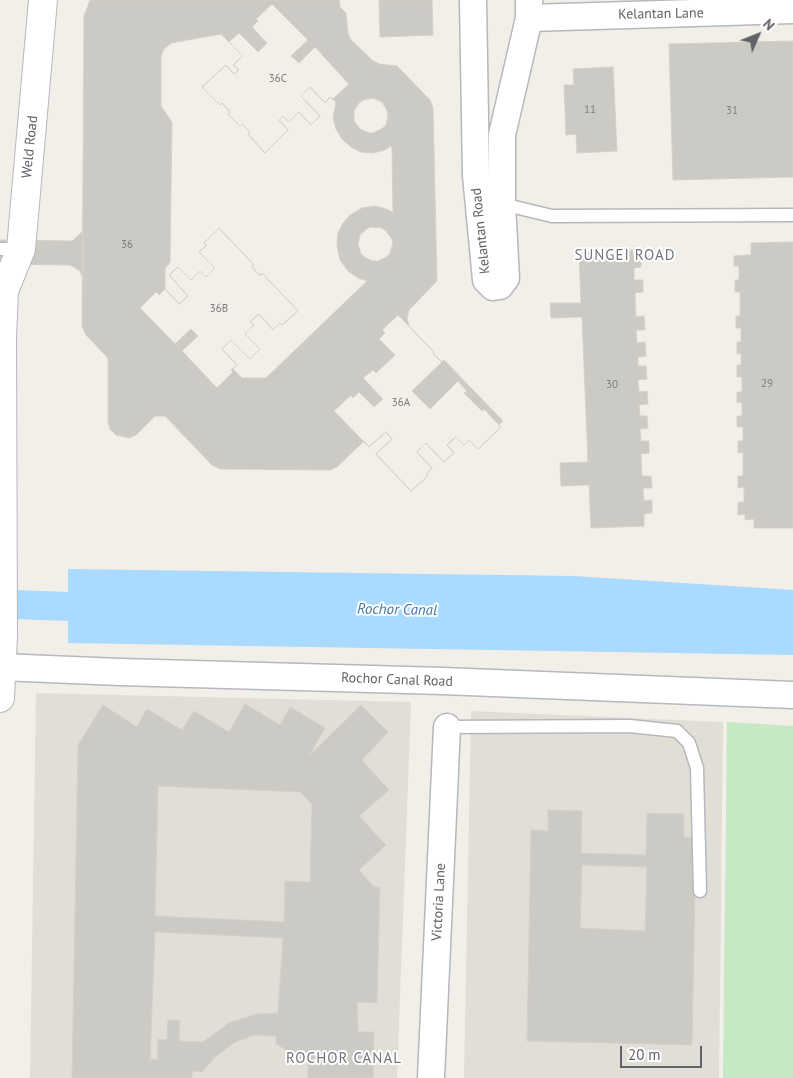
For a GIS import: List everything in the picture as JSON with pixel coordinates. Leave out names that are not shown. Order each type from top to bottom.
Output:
[{"type":"street","name":"Weld Road","points":[[0,667],[3,635],[2,285],[10,249],[43,0]]},
{"type":"street","name":"Kelantan Road","points":[[473,0],[476,175],[486,280],[493,287],[500,286],[506,278],[502,204],[502,135],[529,9]]},
{"type":"street","name":"Kelantan Lane","points":[[529,9],[793,10]]},
{"type":"street","points":[[475,131],[486,120],[493,121],[502,135]]},
{"type":"street","points":[[0,667],[0,698]]},
{"type":"street","name":"Rochor Canal Road","points":[[0,667],[442,681],[793,695]]},
{"type":"street","name":"Victoria Lane","points":[[431,1078],[447,727]]},
{"type":"lane","points":[[502,204],[552,216],[793,215]]},
{"type":"lane","points":[[447,727],[630,726],[677,731],[689,743],[697,768],[700,891]]},
{"type":"shaded area","points":[[36,693],[411,702],[397,1078],[30,1078]]},
{"type":"shaded area","points":[[471,711],[723,722],[719,1078],[464,1078]]},
{"type":"green space","points":[[727,722],[793,726],[793,1078],[723,1078]]},
{"type":"water","points":[[68,569],[574,576],[793,590],[793,655],[68,643]]},
{"type":"building","points":[[90,0],[339,0],[340,7],[346,13],[348,34],[351,40],[372,60],[379,64],[397,66],[430,100],[433,108],[437,281],[409,310],[407,318],[409,326],[434,352],[433,354],[442,362],[444,360],[503,421],[498,425],[501,427],[478,449],[469,440],[464,445],[456,437],[447,445],[454,453],[444,462],[426,443],[417,452],[432,468],[426,474],[428,476],[411,491],[376,454],[392,439],[386,432],[369,447],[364,441],[337,467],[330,470],[221,469],[212,465],[165,416],[155,416],[136,435],[129,438],[116,435],[110,429],[108,422],[108,358],[86,335],[82,326],[84,16]],"holes":[[[221,34],[243,56],[233,65],[239,70],[234,74],[226,65],[202,87],[220,105],[222,103],[230,112],[228,114],[240,126],[242,124],[250,132],[248,134],[265,153],[288,130],[279,120],[283,116],[289,122],[299,112],[311,125],[320,116],[301,96],[310,87],[325,103],[330,97],[336,102],[333,118],[336,129],[342,139],[351,147],[361,152],[373,153],[385,150],[391,146],[392,148],[393,213],[376,206],[362,208],[350,215],[338,233],[337,246],[340,260],[348,271],[358,278],[367,281],[266,378],[242,378],[233,369],[237,365],[222,349],[231,340],[250,359],[260,349],[245,334],[254,325],[250,322],[259,314],[273,330],[298,311],[262,273],[260,276],[252,267],[254,265],[219,228],[204,243],[206,246],[199,252],[215,268],[206,277],[200,271],[191,280],[178,267],[169,275],[188,296],[179,304],[165,289],[165,269],[170,262],[172,122],[161,106],[161,56],[164,49],[171,43]],[[373,98],[382,102],[388,115],[386,125],[383,128],[369,133],[360,129],[354,121],[354,111],[363,100]],[[368,228],[382,228],[392,239],[393,243],[387,257],[373,261],[361,254],[358,244],[360,235]]]},
{"type":"building","points":[[379,0],[432,0],[433,35],[380,37]]},
{"type":"building","points":[[272,4],[308,40],[291,56],[299,63],[315,47],[349,84],[333,99],[330,97],[325,103],[310,87],[301,96],[320,116],[311,125],[299,112],[289,122],[283,116],[279,120],[288,130],[265,153],[248,134],[250,132],[242,124],[240,126],[228,114],[230,112],[222,103],[220,105],[202,87],[226,65],[234,74],[239,70],[233,65],[243,56],[229,42],[239,33],[258,52],[267,43],[252,27],[258,21],[256,19]]},
{"type":"building","points":[[793,41],[793,177],[673,180],[669,44]]},
{"type":"building","points":[[613,67],[617,151],[577,153],[576,134],[566,135],[564,85],[574,85],[573,69]]},
{"type":"building","points":[[219,228],[254,265],[252,267],[260,276],[262,273],[298,311],[273,330],[259,314],[250,322],[254,325],[245,334],[260,349],[250,359],[231,340],[222,349],[237,365],[231,370],[233,372],[217,388],[182,351],[198,336],[191,329],[175,344],[140,308],[156,292],[159,295],[165,289],[179,304],[188,296],[169,275],[178,267],[191,280],[200,271],[206,277],[215,268],[199,252],[206,246],[204,243]]},
{"type":"building","points":[[83,231],[83,279],[80,271],[70,265],[0,264],[0,240],[72,241]]},
{"type":"building","points":[[793,242],[793,528],[754,528],[754,519],[745,520],[745,514],[738,515],[738,502],[744,502],[744,487],[738,488],[738,476],[743,476],[743,452],[738,453],[738,441],[743,441],[743,427],[737,427],[737,416],[742,416],[742,402],[737,403],[737,392],[742,392],[742,377],[737,377],[737,365],[741,365],[741,353],[737,354],[737,342],[741,342],[741,328],[736,328],[736,316],[740,316],[740,292],[735,292],[735,280],[739,280],[739,266],[734,266],[734,256],[751,255],[751,243]]},
{"type":"building","points":[[633,250],[633,256],[641,256],[641,267],[634,268],[634,280],[643,280],[643,292],[635,293],[636,317],[644,316],[645,330],[636,330],[637,343],[645,342],[646,356],[638,357],[638,366],[646,366],[647,379],[638,380],[639,392],[647,391],[648,404],[639,405],[640,416],[647,416],[648,428],[640,429],[641,441],[649,441],[649,453],[641,454],[642,476],[651,476],[652,488],[643,488],[644,501],[652,500],[652,513],[644,514],[644,526],[591,528],[589,485],[561,486],[560,463],[588,462],[582,317],[551,318],[550,303],[581,303],[579,252]]},
{"type":"building","points":[[398,315],[442,362],[412,391],[430,409],[458,381],[467,391],[464,393],[482,411],[484,409],[501,427],[478,449],[469,440],[464,445],[456,437],[447,445],[454,453],[444,462],[426,443],[417,452],[432,468],[426,474],[428,476],[411,491],[376,454],[392,439],[386,432],[369,447],[334,411],[351,395],[353,398],[359,392],[374,407],[383,399],[363,378],[373,370],[376,373],[395,355],[379,339],[385,333],[382,330]]},
{"type":"building","points":[[245,704],[280,725],[290,707],[325,728],[309,756],[361,705],[388,732],[362,760],[389,790],[359,816],[386,845],[359,870],[374,887],[380,887],[377,1003],[357,1002],[358,1032],[374,1032],[373,1078],[308,1078],[308,1063],[276,1044],[276,1036],[255,1035],[235,1042],[215,1057],[202,1072],[192,1071],[192,1078],[72,1078],[78,745],[103,705],[137,727],[147,709],[182,730],[194,711],[229,732]],"holes":[[[158,786],[300,792],[312,804],[310,882],[285,881],[284,922],[155,916]],[[155,932],[283,938],[278,1013],[256,1014],[229,1023],[203,1042],[179,1041],[180,1021],[168,1020],[167,1040],[158,1039],[157,1060],[150,1059]]]},
{"type":"building","points":[[548,810],[582,811],[581,853],[646,855],[647,813],[684,814],[684,837],[696,837],[692,1045],[527,1041],[531,830],[548,831]],"holes":[[[582,865],[647,867],[645,931],[580,928]]]},
{"type":"waterway","name":"Rochor Canal","points":[[0,604],[108,608]]},
{"type":"district","name":"SUNGEI ROAD","points":[[625,256]]},
{"type":"district","name":"ROCHOR CANAL","points":[[344,1059]]}]
